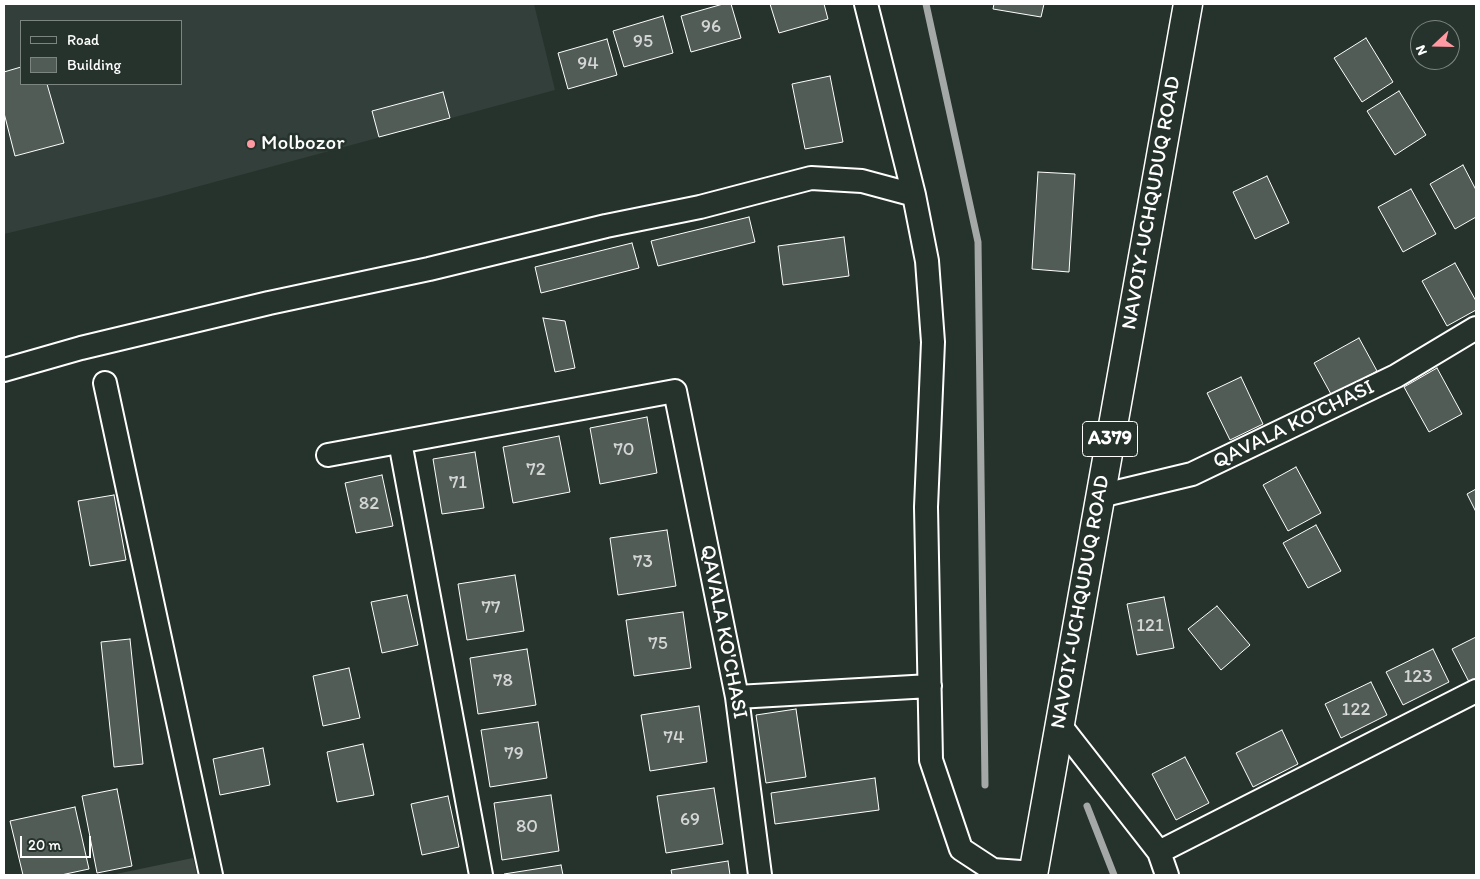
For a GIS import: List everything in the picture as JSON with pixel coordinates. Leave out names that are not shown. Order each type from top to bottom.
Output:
[{"type":"highway","name":"NAVOIY-UCHQUDUQ ROAD","points":[[1034,874],[1188,4]]},
{"type":"street","points":[[866,4],[914,195],[927,261],[933,342],[926,507],[932,760],[961,849],[993,870],[1034,874]]},
{"type":"street","points":[[4,370],[81,348],[232,312],[429,269],[606,226],[700,207],[811,178],[862,181],[914,195]]},
{"type":"street","name":"QAVALA KO'CHASI","points":[[1100,496],[1192,474],[1396,376],[1476,328]]},
{"type":"street","points":[[105,384],[211,875]]},
{"type":"street","name":"QAVALA KO'CHASI","points":[[400,442],[676,391],[737,697],[760,875]]},
{"type":"street","points":[[328,455],[400,442],[481,875]]},
{"type":"street","points":[[737,697],[930,686]]},
{"type":"street","points":[[1159,852],[1476,691]]},
{"type":"street","points":[[1060,724],[1159,852],[1168,875]]},
{"type":"shaded area","name":"Molbozor","points":[[4,4],[534,4],[555,90],[159,197],[4,234]]},
{"type":"shaded area","points":[[193,858],[197,875],[111,875]]},
{"type":"building","points":[[723,4],[731,4],[741,38],[691,52],[681,16]]},
{"type":"building","points":[[770,4],[824,4],[828,19],[779,33]]},
{"type":"building","points":[[994,4],[1044,4],[1041,17],[993,9]]},
{"type":"building","points":[[663,16],[673,53],[624,67],[613,31]]},
{"type":"building","points":[[1366,38],[1393,82],[1362,102],[1334,58]]},
{"type":"building","points":[[607,39],[617,75],[568,89],[558,53]]},
{"type":"building","points":[[20,67],[20,85],[47,85],[64,143],[15,156],[4,113],[4,72]]},
{"type":"building","points":[[830,76],[843,142],[805,149],[792,84]]},
{"type":"building","points":[[1399,91],[1426,135],[1395,155],[1367,111]]},
{"type":"building","points":[[443,92],[450,118],[379,137],[372,111]]},
{"type":"building","points":[[1463,165],[1476,190],[1476,217],[1455,229],[1430,184]]},
{"type":"building","points":[[1038,172],[1075,174],[1069,272],[1032,269]]},
{"type":"building","points":[[1267,176],[1289,223],[1255,239],[1233,192]]},
{"type":"building","points":[[1411,189],[1436,234],[1403,252],[1378,207]]},
{"type":"building","points":[[749,217],[755,242],[658,266],[651,241]]},
{"type":"building","points":[[844,237],[849,276],[783,285],[778,246]]},
{"type":"building","points":[[632,243],[639,268],[541,293],[535,267]]},
{"type":"building","points":[[1455,263],[1476,301],[1476,310],[1447,326],[1422,281]]},
{"type":"building","points":[[543,318],[565,321],[575,368],[555,372]]},
{"type":"building","points":[[1359,338],[1377,371],[1332,396],[1314,363]]},
{"type":"building","points":[[1437,368],[1462,414],[1429,432],[1404,387]]},
{"type":"building","points":[[1241,377],[1263,424],[1230,440],[1207,393]]},
{"type":"building","points":[[647,417],[657,473],[600,484],[590,428]]},
{"type":"building","points":[[559,436],[570,492],[513,503],[503,447]]},
{"type":"building","points":[[475,452],[484,508],[442,514],[433,459]]},
{"type":"building","points":[[1296,467],[1321,513],[1288,531],[1263,485]]},
{"type":"building","points":[[382,475],[393,526],[356,533],[345,483]]},
{"type":"building","points":[[1476,489],[1476,512],[1467,494]]},
{"type":"building","points":[[114,495],[126,560],[90,566],[78,501]]},
{"type":"building","points":[[1316,525],[1341,571],[1308,588],[1283,543]]},
{"type":"building","points":[[667,530],[676,586],[618,595],[610,538]]},
{"type":"building","points":[[515,575],[524,631],[467,640],[458,584]]},
{"type":"building","points":[[407,595],[418,645],[382,653],[371,602]]},
{"type":"building","points":[[1164,597],[1174,648],[1137,655],[1127,604]]},
{"type":"building","points":[[1217,606],[1250,645],[1221,670],[1188,629]]},
{"type":"building","points":[[683,612],[691,668],[634,676],[626,620]]},
{"type":"building","points":[[1476,637],[1476,679],[1469,682],[1452,649]]},
{"type":"building","points":[[130,639],[143,764],[114,767],[101,642]]},
{"type":"building","points":[[527,649],[536,705],[478,714],[470,658]]},
{"type":"building","points":[[1433,649],[1449,682],[1403,705],[1386,672]]},
{"type":"building","points":[[349,668],[360,718],[323,726],[313,676]]},
{"type":"building","points":[[1371,682],[1387,715],[1341,738],[1325,704]]},
{"type":"building","points":[[699,706],[707,762],[650,771],[641,715]]},
{"type":"building","points":[[796,709],[806,777],[766,783],[756,715]]},
{"type":"building","points":[[538,722],[547,778],[490,787],[481,730]]},
{"type":"building","points":[[1282,730],[1298,764],[1253,787],[1236,753]]},
{"type":"building","points":[[363,744],[374,795],[337,802],[327,752]]},
{"type":"building","points":[[263,748],[270,785],[220,795],[213,759]]},
{"type":"building","points":[[1185,757],[1209,803],[1176,820],[1152,774]]},
{"type":"building","points":[[875,778],[879,810],[775,824],[771,793]]},
{"type":"building","points":[[714,788],[723,844],[666,853],[657,796]]},
{"type":"building","points":[[117,789],[132,866],[97,873],[82,796]]},
{"type":"building","points":[[551,795],[559,851],[502,860],[494,803]]},
{"type":"building","points":[[448,796],[459,847],[422,855],[411,804]]},
{"type":"building","points":[[75,807],[89,869],[61,875],[23,875],[10,821]]},
{"type":"building","points":[[728,861],[730,875],[672,875],[671,870]]},
{"type":"building","points":[[561,865],[563,875],[504,874]]},
{"type":"waterway","points":[[926,4],[978,242],[985,785]]},
{"type":"waterway","points":[[1087,806],[1114,875]]},
{"type":"place","name":"Molbozor","points":[[251,144]]}]
